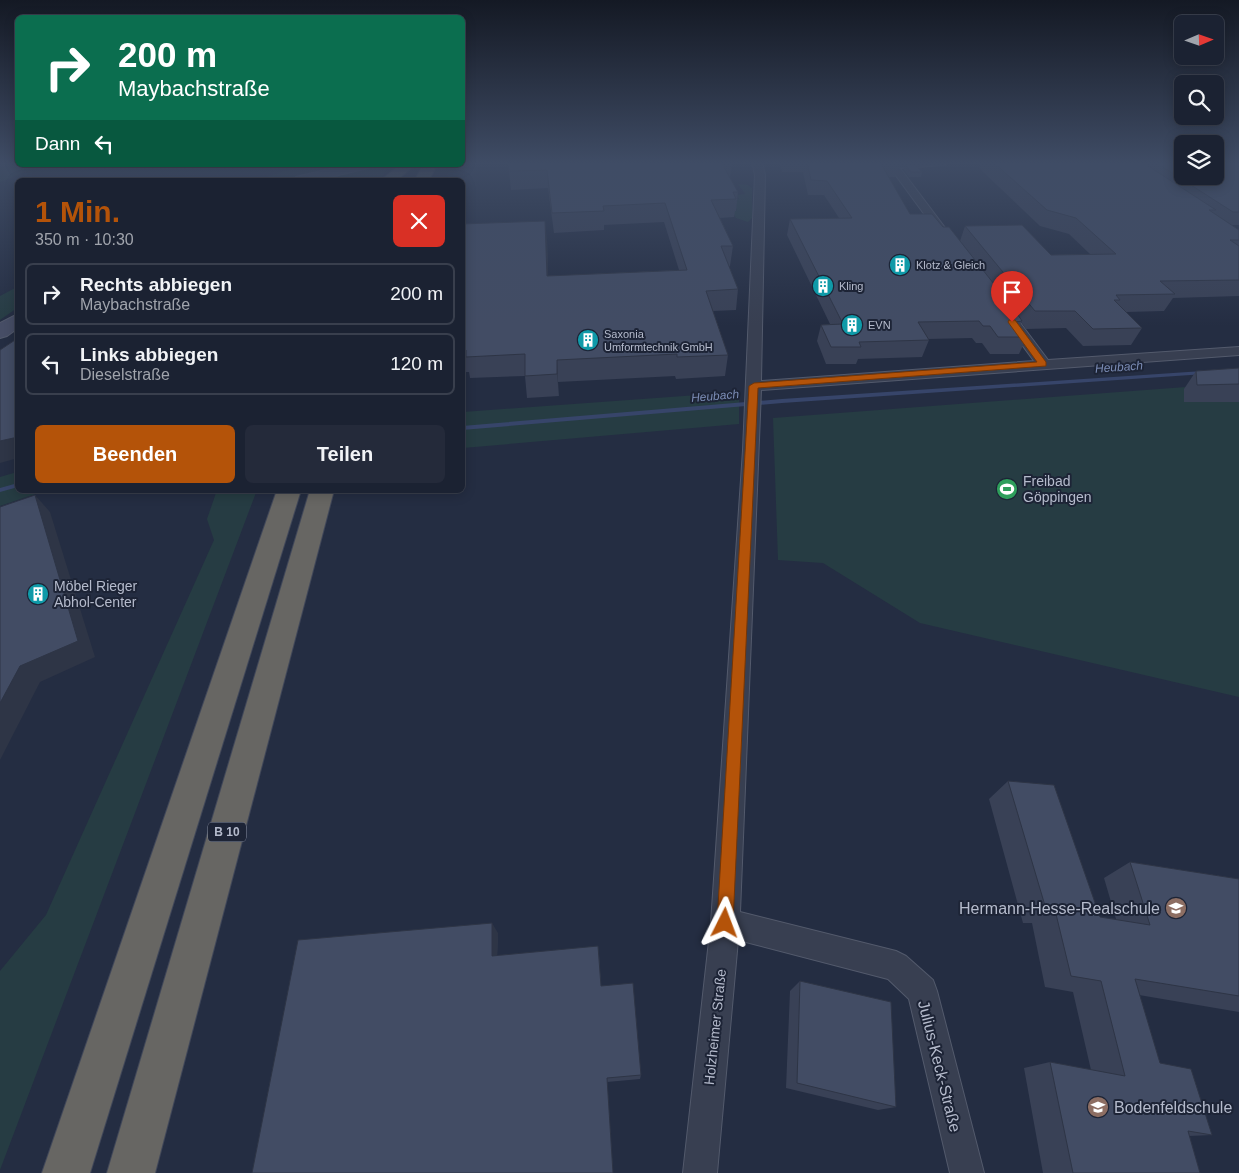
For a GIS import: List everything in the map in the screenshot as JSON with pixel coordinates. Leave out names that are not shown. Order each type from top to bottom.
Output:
[{"type":"highway","points":[[66,1173],[288,493]]},
{"type":"highway","name":"B 10","points":[[131,1173],[321,493]]},
{"type":"main road","points":[[0,332],[15,321]]},
{"type":"street","name":"Holzheimer Straße","points":[[700,1173],[725,923],[752,415],[759,217]]},
{"type":"street","points":[[933,217],[955,246]]},
{"type":"street","points":[[1003,310],[1043,364]]},
{"type":"street","points":[[753,389],[1043,364],[1239,351]]},
{"type":"street","name":"Julius-Keck-Straße","points":[[725,923],[896,966],[922,991],[967,1173]]},
{"type":"shaded area","points":[[735,217],[752,217],[748,222]]},
{"type":"shaded area","points":[[15,288],[15,309],[0,320],[0,296]]},
{"type":"shaded area","name":"Freibad Göppingen","points":[[1239,383],[1239,697],[920,623],[823,563],[778,560],[773,418]]},
{"type":"shaded area","points":[[739,392],[739,424],[465,448],[465,412]]},
{"type":"shaded area","points":[[15,473],[15,493],[38,493],[0,506],[0,477]]},
{"type":"shaded area","points":[[216,493],[256,493],[0,1170],[0,971],[46,915],[214,540],[207,519]]},
{"type":"building","name":"Saxonia Umformtechnik GmbH","points":[[670,217],[719,217],[733,246],[721,246],[738,289],[706,291],[728,355],[677,357],[677,354],[557,360],[557,374],[525,376],[525,354],[466,357],[465,224],[545,221],[547,276],[687,270]]},
{"type":"building","points":[[851,217],[934,217],[943,227],[949,227],[1016,312],[1022,321],[1015,322],[1027,337],[998,337],[990,326],[983,326],[979,321],[918,322],[929,340],[859,342],[861,347],[831,347],[821,325],[843,324],[790,219],[852,218]]},
{"type":"building","points":[[1071,217],[1219,217],[1239,230],[1239,240],[1230,240],[1239,246],[1239,280],[1160,281],[1175,294],[1116,295],[1120,300],[1114,300],[1142,328],[1093,329],[1075,311],[1035,311],[965,226],[1022,225],[1051,255],[1116,254],[1076,218]]},
{"type":"building","points":[[15,340],[15,438],[0,441],[0,350]]},
{"type":"building","points":[[1239,368],[1239,384],[1197,385],[1196,371]]},
{"type":"building","name":"Möbel Rieger Abhol-Center","points":[[35,495],[78,641],[20,666],[0,703],[0,507]]},
{"type":"building","points":[[1008,781],[1054,785],[1100,917],[1150,925],[1130,862],[1239,879],[1239,996],[1135,979],[1160,1063],[1191,1069],[1212,1135],[1188,1131],[1200,1173],[1073,1173],[1050,1062],[1125,1076],[1101,981],[1071,976],[1055,910],[1046,909]]},
{"type":"building","points":[[492,923],[492,956],[598,946],[601,986],[633,983],[641,1075],[607,1078],[613,1173],[252,1173],[298,940]]},
{"type":"building","points":[[800,981],[891,1002],[896,1107],[797,1083]]},
{"type":"waterway","name":"Heubach","points":[[465,428],[782,401],[1203,373]]},
{"type":"waterway","name":"Heubach","points":[[0,490],[15,486]]},
{"type":"place","name":"Klotz & Gleich","points":[[900,265]]},
{"type":"place","name":"Kling","points":[[823,286]]},
{"type":"place","name":"EVN","points":[[852,325]]},
{"type":"place","name":"Saxonia Umformtechnik GmbH","points":[[588,340]]},
{"type":"place","name":"Freibad Göppingen","points":[[1007,489]]},
{"type":"place","name":"Möbel Rieger Abhol-Center","points":[[38,594]]},
{"type":"place","name":"Hermann-Hesse-Realschule","points":[[1176,908]]},
{"type":"place","name":"Bodenfeldschule","points":[[1098,1107]]},
{"type":"route","points":[[725,923],[754,386],[1043,364],[1012,322]]}]
